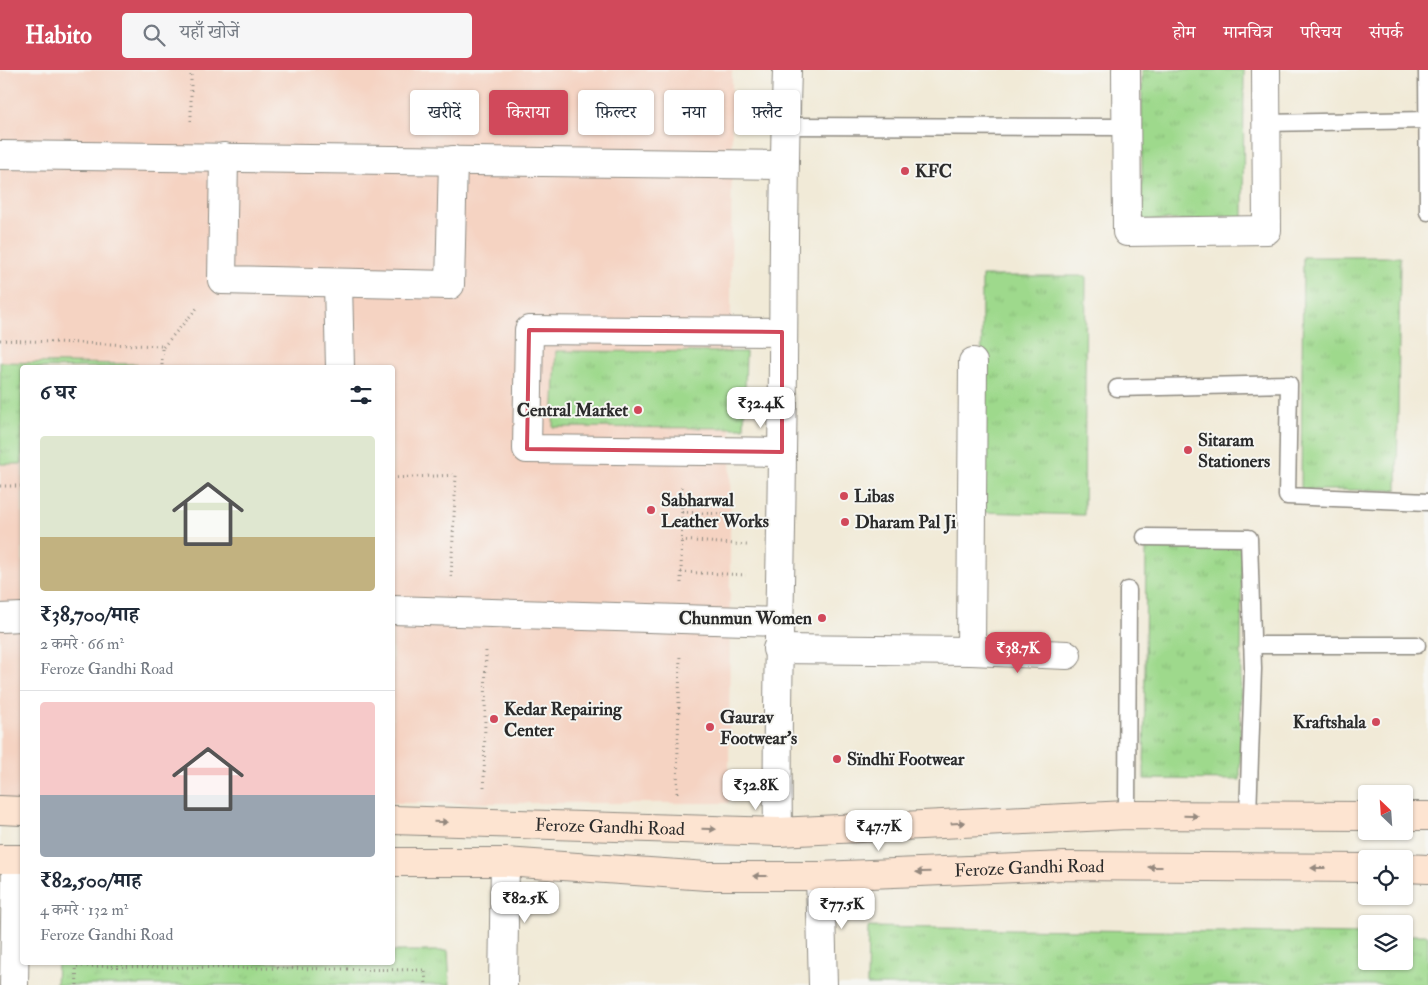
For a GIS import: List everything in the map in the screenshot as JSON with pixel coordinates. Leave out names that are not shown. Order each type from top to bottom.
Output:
[{"type":"street","points":[[786,90],[787,70]]},
{"type":"street","points":[[1126,70],[1127,232],[1267,230],[1266,70]]},
{"type":"street","points":[[778,832],[778,636],[782,452],[785,135]]},
{"type":"street","points":[[0,155],[784,165]]},
{"type":"street","points":[[224,157],[222,280],[450,285],[453,160]]},
{"type":"street","points":[[338,283],[340,365]]},
{"type":"street","points":[[782,332],[529,330],[527,450],[782,452]]},
{"type":"street","points":[[971,651],[973,362]]},
{"type":"street","points":[[395,610],[450,611],[971,651],[1067,655]]},
{"type":"street","points":[[0,618],[20,617]]},
{"type":"street","points":[[0,810],[20,811]]},
{"type":"street","name":"Feroze Gandhi Road","points":[[395,820],[778,832],[1127,815],[1358,816]]},
{"type":"street","points":[[1413,816],[1428,816]]},
{"type":"street","points":[[13,859],[14,985]]},
{"type":"street","name":"Feroze Gandhi Road","points":[[395,862],[505,862],[707,876],[820,876],[1064,866],[1358,868]]},
{"type":"street","points":[[503,985],[505,862]]},
{"type":"street","points":[[1413,868],[1428,868]]},
{"type":"street","points":[[820,876],[822,985]]},
{"type":"lane","points":[[1427,70],[1428,212]]},
{"type":"lane","points":[[1266,123],[1428,120]]},
{"type":"lane","points":[[800,126],[1126,127]]},
{"type":"lane","points":[[1117,388],[1289,384],[1287,496],[1428,502]]},
{"type":"lane","points":[[1145,537],[1249,538],[1252,645],[1248,816]]},
{"type":"lane","points":[[1127,815],[1128,590]]},
{"type":"lane","points":[[1252,645],[1416,645]]},
{"type":"path","points":[[191,70],[192,158]]},
{"type":"path","points":[[162,365],[162,348],[222,280]]},
{"type":"path","points":[[0,340],[162,348]]},
{"type":"path","points":[[395,478],[456,475],[450,611]]},
{"type":"path","points":[[0,486],[20,486]]},
{"type":"path","points":[[682,512],[781,517]]},
{"type":"path","points":[[681,540],[780,548]]},
{"type":"path","points":[[681,572],[779,576]]},
{"type":"path","points":[[482,822],[487,614]]},
{"type":"path","points":[[77,985],[76,966],[425,970],[426,985]]},
{"type":"highlighted area","points":[[529,330],[782,332],[782,452],[527,449]]},
{"type":"shaded area","points":[[0,70],[732,70],[729,803],[395,803],[395,365],[20,365],[20,803],[0,803]]},
{"type":"green space","points":[[1142,70],[1244,70],[1243,220],[1142,220]]},
{"type":"green space","points":[[1303,257],[1400,257],[1397,490],[1301,490]]},
{"type":"green space","points":[[982,276],[1086,276],[1084,515],[981,512]]},
{"type":"green space","points":[[556,351],[746,352],[744,428],[553,427]]},
{"type":"green space","points":[[0,362],[137,364],[20,365],[20,464],[0,464]]},
{"type":"green space","points":[[1146,547],[1242,547],[1240,780],[1144,779]]},
{"type":"green space","points":[[868,927],[1358,934],[1358,970],[1413,970],[1413,935],[1428,935],[1428,985],[867,985]]},
{"type":"green space","points":[[395,951],[448,951],[450,985],[56,985],[57,965],[395,965]]},
{"type":"place","name":"KFC","points":[[905,171]]},
{"type":"place","name":"Central Market","points":[[638,410]]},
{"type":"place","name":"Sitaram Stationers","points":[[1188,450]]},
{"type":"place","name":"Libas","points":[[844,496]]},
{"type":"place","name":"Sabharwal Leather Works","points":[[651,510]]},
{"type":"place","name":"Dharam Pal Ji","points":[[845,522]]},
{"type":"place","name":"Chunmun Women","points":[[822,618]]},
{"type":"place","name":"Kedar Repairing Center","points":[[494,719]]},
{"type":"place","name":"Kraftshala","points":[[1376,722]]},
{"type":"place","name":"Gaurav Footwear's","points":[[710,727]]},
{"type":"place","name":"Sïndhï Footwear","points":[[837,759]]}]
